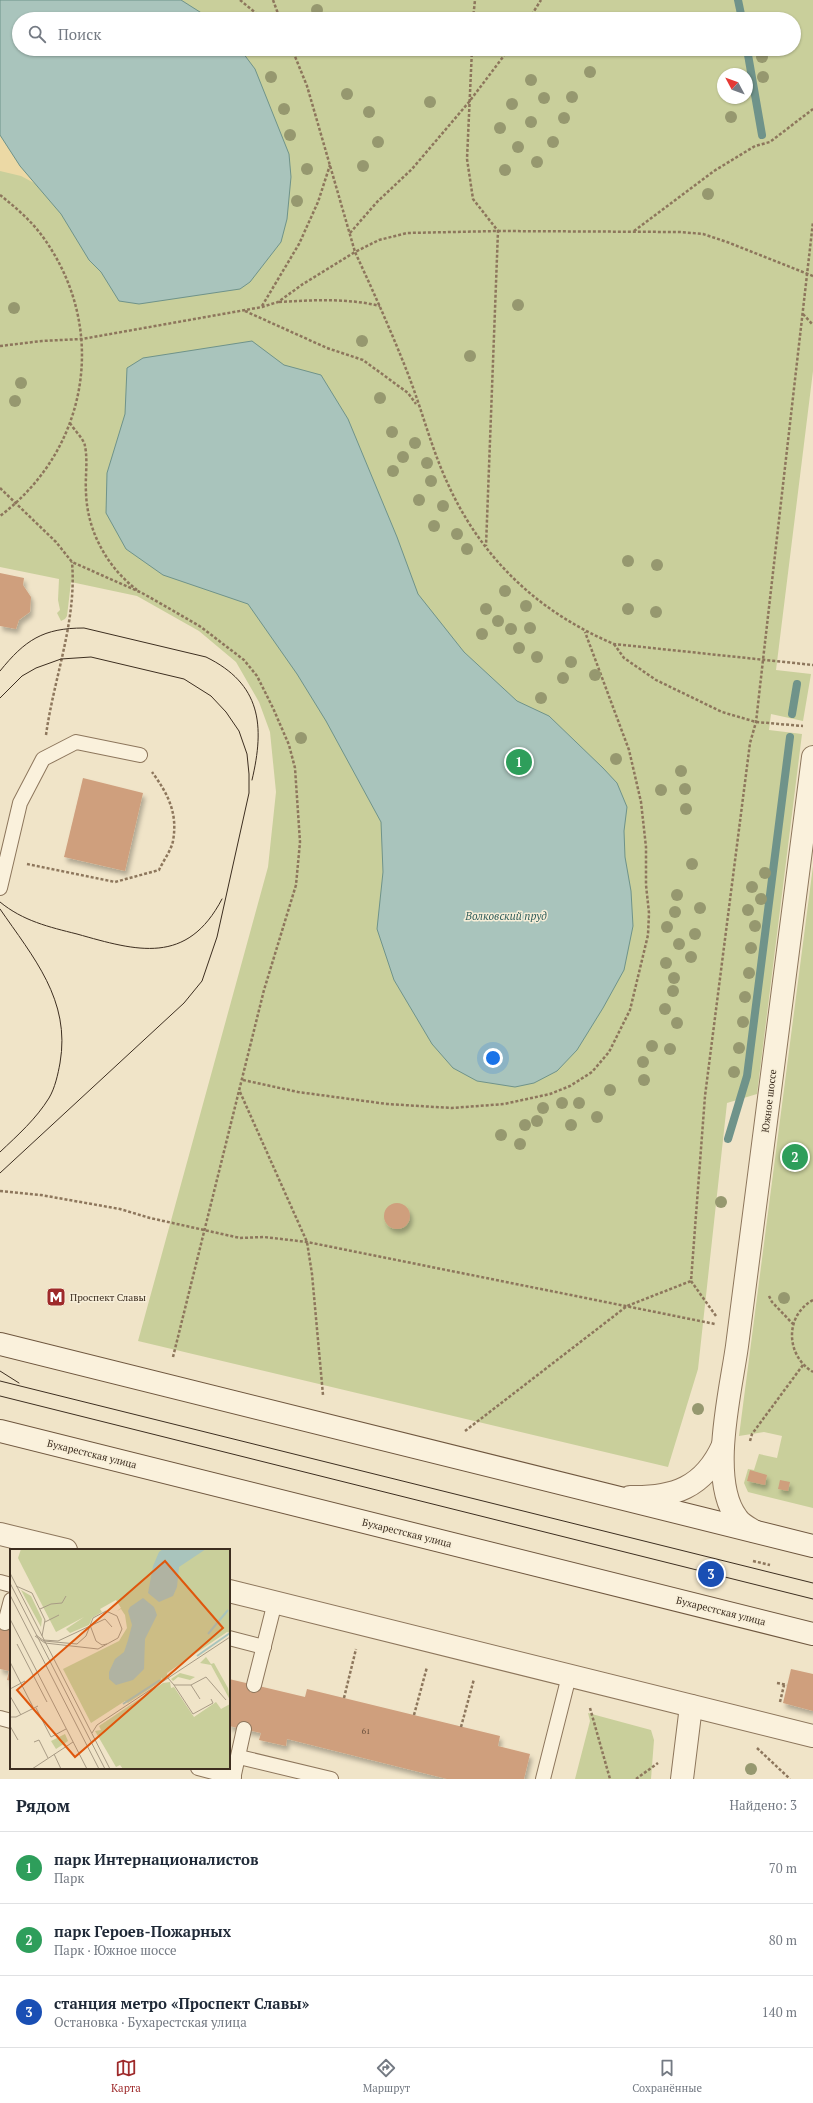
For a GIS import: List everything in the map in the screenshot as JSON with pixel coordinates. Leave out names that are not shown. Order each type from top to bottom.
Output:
[{"type":"street","name":"Южное шоссе","points":[[754,1531],[743,1524],[736,1517],[728,1500],[723,1479],[723,1444],[813,757]]},
{"type":"street","points":[[0,1344],[813,1546]]},
{"type":"street","name":"Бухарестская улица","points":[[0,1431],[813,1634]]},
{"type":"street","name":"Южное шоссе","points":[[620,1497],[663,1496],[690,1487],[713,1464],[723,1444]]},
{"type":"street","points":[[0,1534],[62,1549]]},
{"type":"street","points":[[230,1591],[813,1736]]},
{"type":"street","points":[[682,1779],[691,1706]]},
{"type":"lane","points":[[0,888],[20,803],[43,759],[76,742],[140,755]]},
{"type":"lane","points":[[0,1582],[10,1585]]},
{"type":"lane","points":[[254,1685],[275,1602]]},
{"type":"lane","points":[[5,1623],[10,1604]]},
{"type":"lane","points":[[230,1638],[264,1647]]},
{"type":"lane","points":[[543,1779],[569,1676]]},
{"type":"lane","points":[[0,1718],[10,1721]]},
{"type":"lane","points":[[202,1769],[233,1778],[239,1757],[244,1729]]},
{"type":"lane","points":[[239,1757],[331,1779]]},
{"type":"path","points":[[240,0],[255,12]]},
{"type":"path","points":[[273,0],[277,12]]},
{"type":"path","points":[[474,12],[475,0]]},
{"type":"path","points":[[534,12],[542,0]]},
{"type":"path","points":[[295,56],[307,86],[356,252],[409,376],[418,406],[447,482],[459,507],[486,547],[515,581],[539,602],[585,631],[614,644],[813,665]]},
{"type":"path","points":[[472,56],[468,159],[473,199],[498,231],[486,547]]},
{"type":"path","points":[[350,234],[377,202],[412,169],[469,102],[504,56]]},
{"type":"path","points":[[634,232],[714,171],[755,146],[770,142],[813,109]]},
{"type":"path","points":[[262,306],[299,244],[318,202],[330,165]]},
{"type":"path","points":[[0,195],[19,210],[39,232],[55,256],[68,282],[77,310],[82,339],[81,382],[70,423],[57,453],[38,480],[16,504],[0,516]]},
{"type":"path","points":[[719,1320],[691,1281],[706,1096],[750,743],[756,722],[813,222]]},
{"type":"path","points":[[278,302],[303,284],[356,252],[379,240],[406,233],[498,231],[703,234],[813,276]]},
{"type":"path","points":[[0,346],[82,339],[244,311],[278,302],[308,300],[361,302],[380,307]]},
{"type":"path","points":[[244,311],[327,348],[364,360],[408,394],[418,406]]},
{"type":"path","points":[[803,314],[813,326]]},
{"type":"path","points":[[70,423],[85,445],[86,505],[95,534],[110,564],[125,581],[140,593]]},
{"type":"path","points":[[0,488],[56,542],[72,562],[140,593],[202,627],[244,660],[257,676],[273,708],[289,745],[294,768],[300,842],[296,886],[264,990],[240,1092],[173,1357]]},
{"type":"path","points":[[43,759],[51,701],[71,612],[74,584],[72,562]]},
{"type":"path","points":[[242,1080],[298,1092],[387,1104],[452,1108],[504,1104],[550,1094],[570,1086],[592,1072],[609,1052],[630,1010],[648,935],[649,912],[646,885],[646,847],[640,795],[628,750],[585,631]]},
{"type":"path","points":[[614,644],[624,658],[656,680],[722,712],[756,722],[803,726]]},
{"type":"path","points":[[6,863],[35,864],[115,882],[159,870],[173,842],[174,814],[165,790],[140,755]]},
{"type":"path","points":[[240,1092],[307,1242],[312,1274],[323,1395]]},
{"type":"path","points":[[0,1191],[41,1195],[120,1209],[205,1231],[240,1238],[264,1237],[307,1242],[716,1324]]},
{"type":"path","points":[[465,1432],[626,1306],[691,1281]]},
{"type":"path","points":[[813,1300],[800,1311],[792,1331],[795,1353],[803,1365],[813,1372]]},
{"type":"path","points":[[748,1445],[752,1434],[803,1365]]},
{"type":"path","points":[[754,1561],[770,1565]]},
{"type":"path","points":[[344,1698],[356,1649]]},
{"type":"path","points":[[414,1715],[427,1667]]},
{"type":"path","points":[[461,1727],[474,1679]]},
{"type":"path","points":[[777,1683],[787,1685]]},
{"type":"path","points":[[590,1708],[610,1779]]},
{"type":"path","points":[[757,1748],[790,1779]]},
{"type":"path","points":[[636,1779],[660,1762]]},
{"type":"green space","points":[[0,0],[813,0],[813,371],[776,670],[811,674],[803,721],[771,714],[769,730],[802,734],[757,1094],[727,1103],[698,1369],[668,1467],[138,1341],[268,867],[276,792],[270,732],[259,702],[236,662],[199,631],[137,596],[71,582],[67,616],[61,621],[57,613],[60,610],[58,600],[59,579],[0,567]]},
{"type":"green space","points":[[813,866],[813,1508],[748,1492],[744,1483],[748,1469],[754,1470],[759,1454],[777,1458],[782,1436],[764,1432],[739,1436]]},
{"type":"green space","points":[[588,1713],[651,1730],[654,1740],[651,1779],[575,1779],[590,1721]]},
{"type":"sand","points":[[0,135],[20,166],[36,184],[21,176],[0,171]]},
{"type":"water","points":[[0,0],[181,0],[200,12],[12,12],[12,56],[245,56],[255,69],[289,154],[291,177],[287,219],[281,242],[250,282],[240,289],[139,304],[119,301],[101,272],[89,260],[61,214],[20,166],[0,135]]},
{"type":"water","name":"Волковский пруд","points":[[252,341],[284,365],[321,375],[348,419],[397,537],[418,594],[464,652],[517,701],[549,716],[603,768],[617,783],[627,807],[624,831],[625,857],[631,891],[633,926],[624,970],[577,1050],[557,1071],[534,1083],[515,1087],[477,1081],[453,1068],[432,1044],[394,980],[377,929],[383,872],[381,822],[326,721],[297,674],[248,604],[163,575],[126,549],[106,513],[107,473],[125,414],[127,368],[143,358]]},
{"type":"building","points":[[0,573],[24,578],[23,585],[31,597],[30,612],[19,620],[16,629],[0,626]]},
{"type":"building","points":[[83,778],[143,793],[125,871],[64,857]]},
{"type":"building","points":[[397,1203],[406,1207],[410,1216],[406,1225],[397,1229],[388,1225],[384,1216],[388,1207]]},
{"type":"building","points":[[750,1470],[767,1475],[765,1485],[747,1481]]},
{"type":"building","points":[[780,1480],[790,1482],[788,1491],[778,1489]]},
{"type":"building","points":[[0,1622],[10,1624],[10,1681],[7,1680],[9,1671],[0,1669]]},
{"type":"building","points":[[791,1669],[813,1674],[813,1711],[783,1703]]},
{"type":"building","points":[[230,1679],[305,1697],[307,1689],[500,1736],[498,1746],[530,1754],[524,1779],[447,1779],[287,1739],[286,1746],[259,1740],[261,1733],[230,1726]]},
{"type":"waterway","points":[[738,0],[741,12]]},
{"type":"waterway","points":[[748,56],[762,135]]},
{"type":"waterway","points":[[792,714],[797,684]]},
{"type":"waterway","points":[[728,1139],[747,1076],[790,737]]},
{"type":"tram line","points":[[0,671],[18,651],[36,638],[57,630],[84,628],[206,657],[224,668],[238,680],[248,693],[254,708],[258,724],[258,741],[252,780]]},
{"type":"tram line","points":[[0,698],[22,676],[36,668],[61,659],[91,657],[184,679],[211,696],[226,712],[239,731],[247,754],[249,774],[249,793],[217,937],[202,981],[184,1003],[0,1173]]},
{"type":"tram line","points":[[0,902],[27,919],[56,929],[120,945],[140,948],[159,948],[177,944],[193,935],[208,920],[222,899]]},
{"type":"tram line","points":[[0,909],[25,944],[55,999],[60,1019],[62,1040],[58,1072],[55,1085],[49,1098],[33,1120],[0,1152]]},
{"type":"tram line","points":[[0,1371],[19,1383]]},
{"type":"tram line","points":[[0,1381],[813,1583]]},
{"type":"tram line","points":[[0,1396],[813,1599]]},
{"type":"place","name":"парк Интернационалистов","points":[[519,762]]},
{"type":"place","name":"парк Героев-Пожарных","points":[[795,1157]]},
{"type":"place","name":"Проспект Славы","points":[[56,1297]]},
{"type":"place","name":"станция метро «Проспект Славы»","points":[[711,1574]]}]
